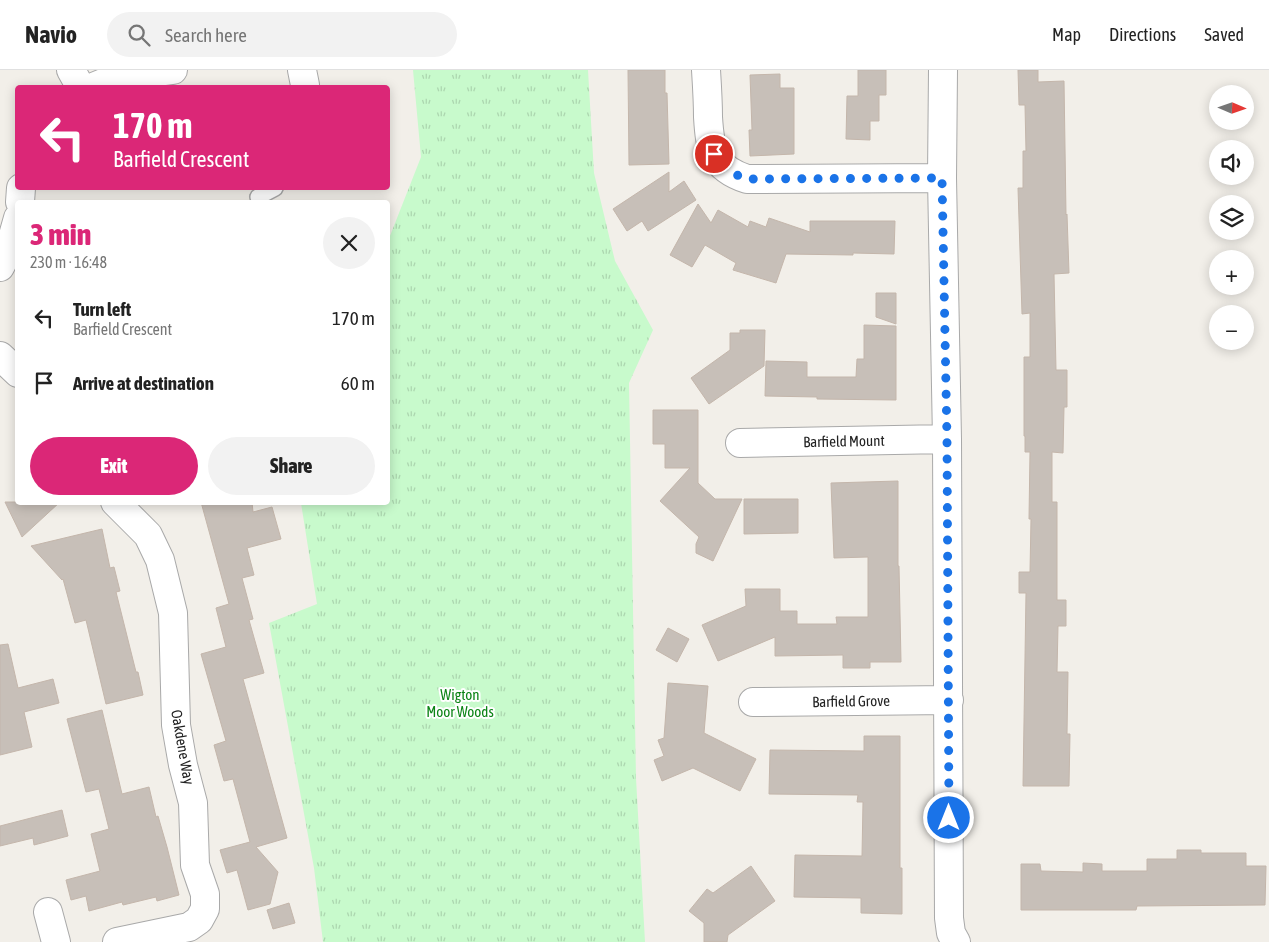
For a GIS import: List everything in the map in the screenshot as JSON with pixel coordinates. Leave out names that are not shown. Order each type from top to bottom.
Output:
[{"type":"street","points":[[71,70],[79,85]]},
{"type":"street","points":[[98,85],[115,78],[173,70]]},
{"type":"street","points":[[706,70],[709,140],[714,154],[722,166],[733,175],[747,179],[942,178]]},
{"type":"street","points":[[943,70],[942,178],[947,439],[949,918],[951,933],[956,942]]},
{"type":"street","points":[[0,267],[9,250],[15,229]]},
{"type":"street","points":[[0,356],[15,370]]},
{"type":"street","name":"Barfield Mount","points":[[740,443],[947,439]]},
{"type":"street","name":"Oakdene Way","points":[[117,942],[189,927],[200,920],[205,909],[205,894],[195,866],[193,803],[183,765],[176,725],[173,613],[160,560],[148,535],[118,505]]},
{"type":"street","name":"Barfield Grove","points":[[753,702],[949,700]]},
{"type":"street","points":[[48,912],[56,942]]},
{"type":"lane","points":[[258,197],[271,190]]},
{"type":"green space","name":"Wigton Moor Woods","points":[[413,70],[588,70],[594,173],[615,261],[653,330],[629,383],[636,778],[645,942],[323,942],[314,868],[269,623],[317,604],[301,505],[390,505],[390,236],[421,157]]},
{"type":"building","points":[[628,70],[665,70],[669,164],[629,165]]},
{"type":"building","points":[[858,70],[886,70],[886,95],[879,95],[879,121],[870,121],[870,140],[846,139],[847,96],[858,96]]},
{"type":"building","points":[[1018,70],[1038,70],[1038,82],[1064,81],[1069,273],[1054,274],[1056,370],[1067,370],[1067,407],[1064,407],[1063,453],[1052,452],[1052,502],[1057,502],[1057,600],[1066,600],[1066,626],[1058,626],[1057,672],[1068,672],[1067,734],[1070,734],[1069,786],[1023,786],[1026,593],[1019,593],[1019,572],[1030,572],[1030,452],[1025,452],[1024,357],[1030,357],[1030,313],[1022,314],[1018,188],[1023,188],[1023,151],[1026,151],[1025,105],[1019,105]]},
{"type":"building","points":[[780,74],[780,88],[794,88],[794,154],[750,156],[749,130],[752,130],[750,75]]},
{"type":"building","points":[[669,172],[669,192],[684,181],[696,200],[648,231],[642,221],[627,231],[613,209]]},
{"type":"building","points":[[698,204],[711,223],[718,210],[748,227],[750,221],[766,227],[769,218],[810,232],[810,221],[895,221],[894,254],[786,254],[776,283],[733,270],[736,263],[705,245],[692,267],[670,255]]},
{"type":"building","points":[[876,293],[896,293],[896,324],[876,317]]},
{"type":"building","points":[[864,325],[896,326],[896,400],[765,396],[766,361],[807,362],[807,377],[856,377],[857,359],[864,359]]},
{"type":"building","points":[[740,330],[765,330],[764,366],[709,404],[691,378],[730,350],[730,333],[740,333]]},
{"type":"building","points":[[653,410],[698,410],[698,483],[715,499],[742,499],[713,561],[696,553],[696,544],[699,537],[660,501],[690,468],[665,468],[665,444],[653,444]]},
{"type":"building","points":[[898,481],[901,662],[870,662],[870,668],[843,668],[843,655],[775,656],[775,637],[718,661],[702,625],[746,606],[745,589],[780,589],[780,611],[797,611],[797,624],[837,624],[836,617],[868,617],[868,557],[834,558],[831,483]]},
{"type":"building","points":[[744,499],[798,499],[798,533],[744,534]]},
{"type":"building","points":[[5,502],[15,502],[15,505],[57,505],[22,537]]},
{"type":"building","points":[[202,505],[252,505],[253,512],[272,507],[281,539],[247,548],[254,575],[242,578],[253,619],[249,620],[264,673],[243,679],[287,838],[256,847],[278,872],[270,904],[248,910],[237,870],[227,873],[220,850],[250,842],[233,779],[224,781],[214,745],[226,741],[201,654],[226,647],[216,608],[229,604]]},
{"type":"building","points":[[102,529],[110,568],[114,567],[120,591],[116,592],[143,695],[106,704],[86,620],[75,623],[63,579],[31,546]]},
{"type":"building","points":[[668,628],[689,639],[677,662],[656,650]]},
{"type":"building","points":[[8,644],[18,688],[53,679],[59,703],[24,712],[32,747],[0,755],[0,645]]},
{"type":"building","points":[[668,683],[708,686],[704,733],[756,759],[740,791],[693,768],[662,781],[654,760],[664,756],[658,740],[664,738]]},
{"type":"building","points":[[102,710],[122,794],[149,787],[179,895],[157,901],[156,897],[123,905],[122,902],[89,911],[86,896],[71,900],[66,880],[100,871],[91,834],[109,829],[99,789],[86,792],[67,719]]},
{"type":"building","points":[[864,736],[900,736],[902,914],[861,913],[861,898],[794,897],[795,855],[862,856],[863,802],[857,802],[858,795],[769,794],[770,750],[864,751]]},
{"type":"building","points":[[62,810],[68,836],[34,845],[33,838],[0,846],[0,826]]},
{"type":"building","points":[[1177,850],[1201,850],[1201,853],[1246,853],[1246,866],[1266,866],[1265,905],[1137,906],[1136,910],[1021,910],[1021,864],[1040,864],[1041,871],[1083,872],[1083,863],[1102,864],[1102,871],[1147,871],[1147,859],[1177,859]]},
{"type":"building","points":[[751,866],[775,901],[728,935],[727,942],[704,942],[704,923],[689,911],[707,889],[713,893]]},
{"type":"building","points":[[289,903],[295,923],[273,929],[267,910]]},
{"type":"route","points":[[714,154],[722,166],[733,175],[747,179],[942,178],[947,439],[949,818]]}]
